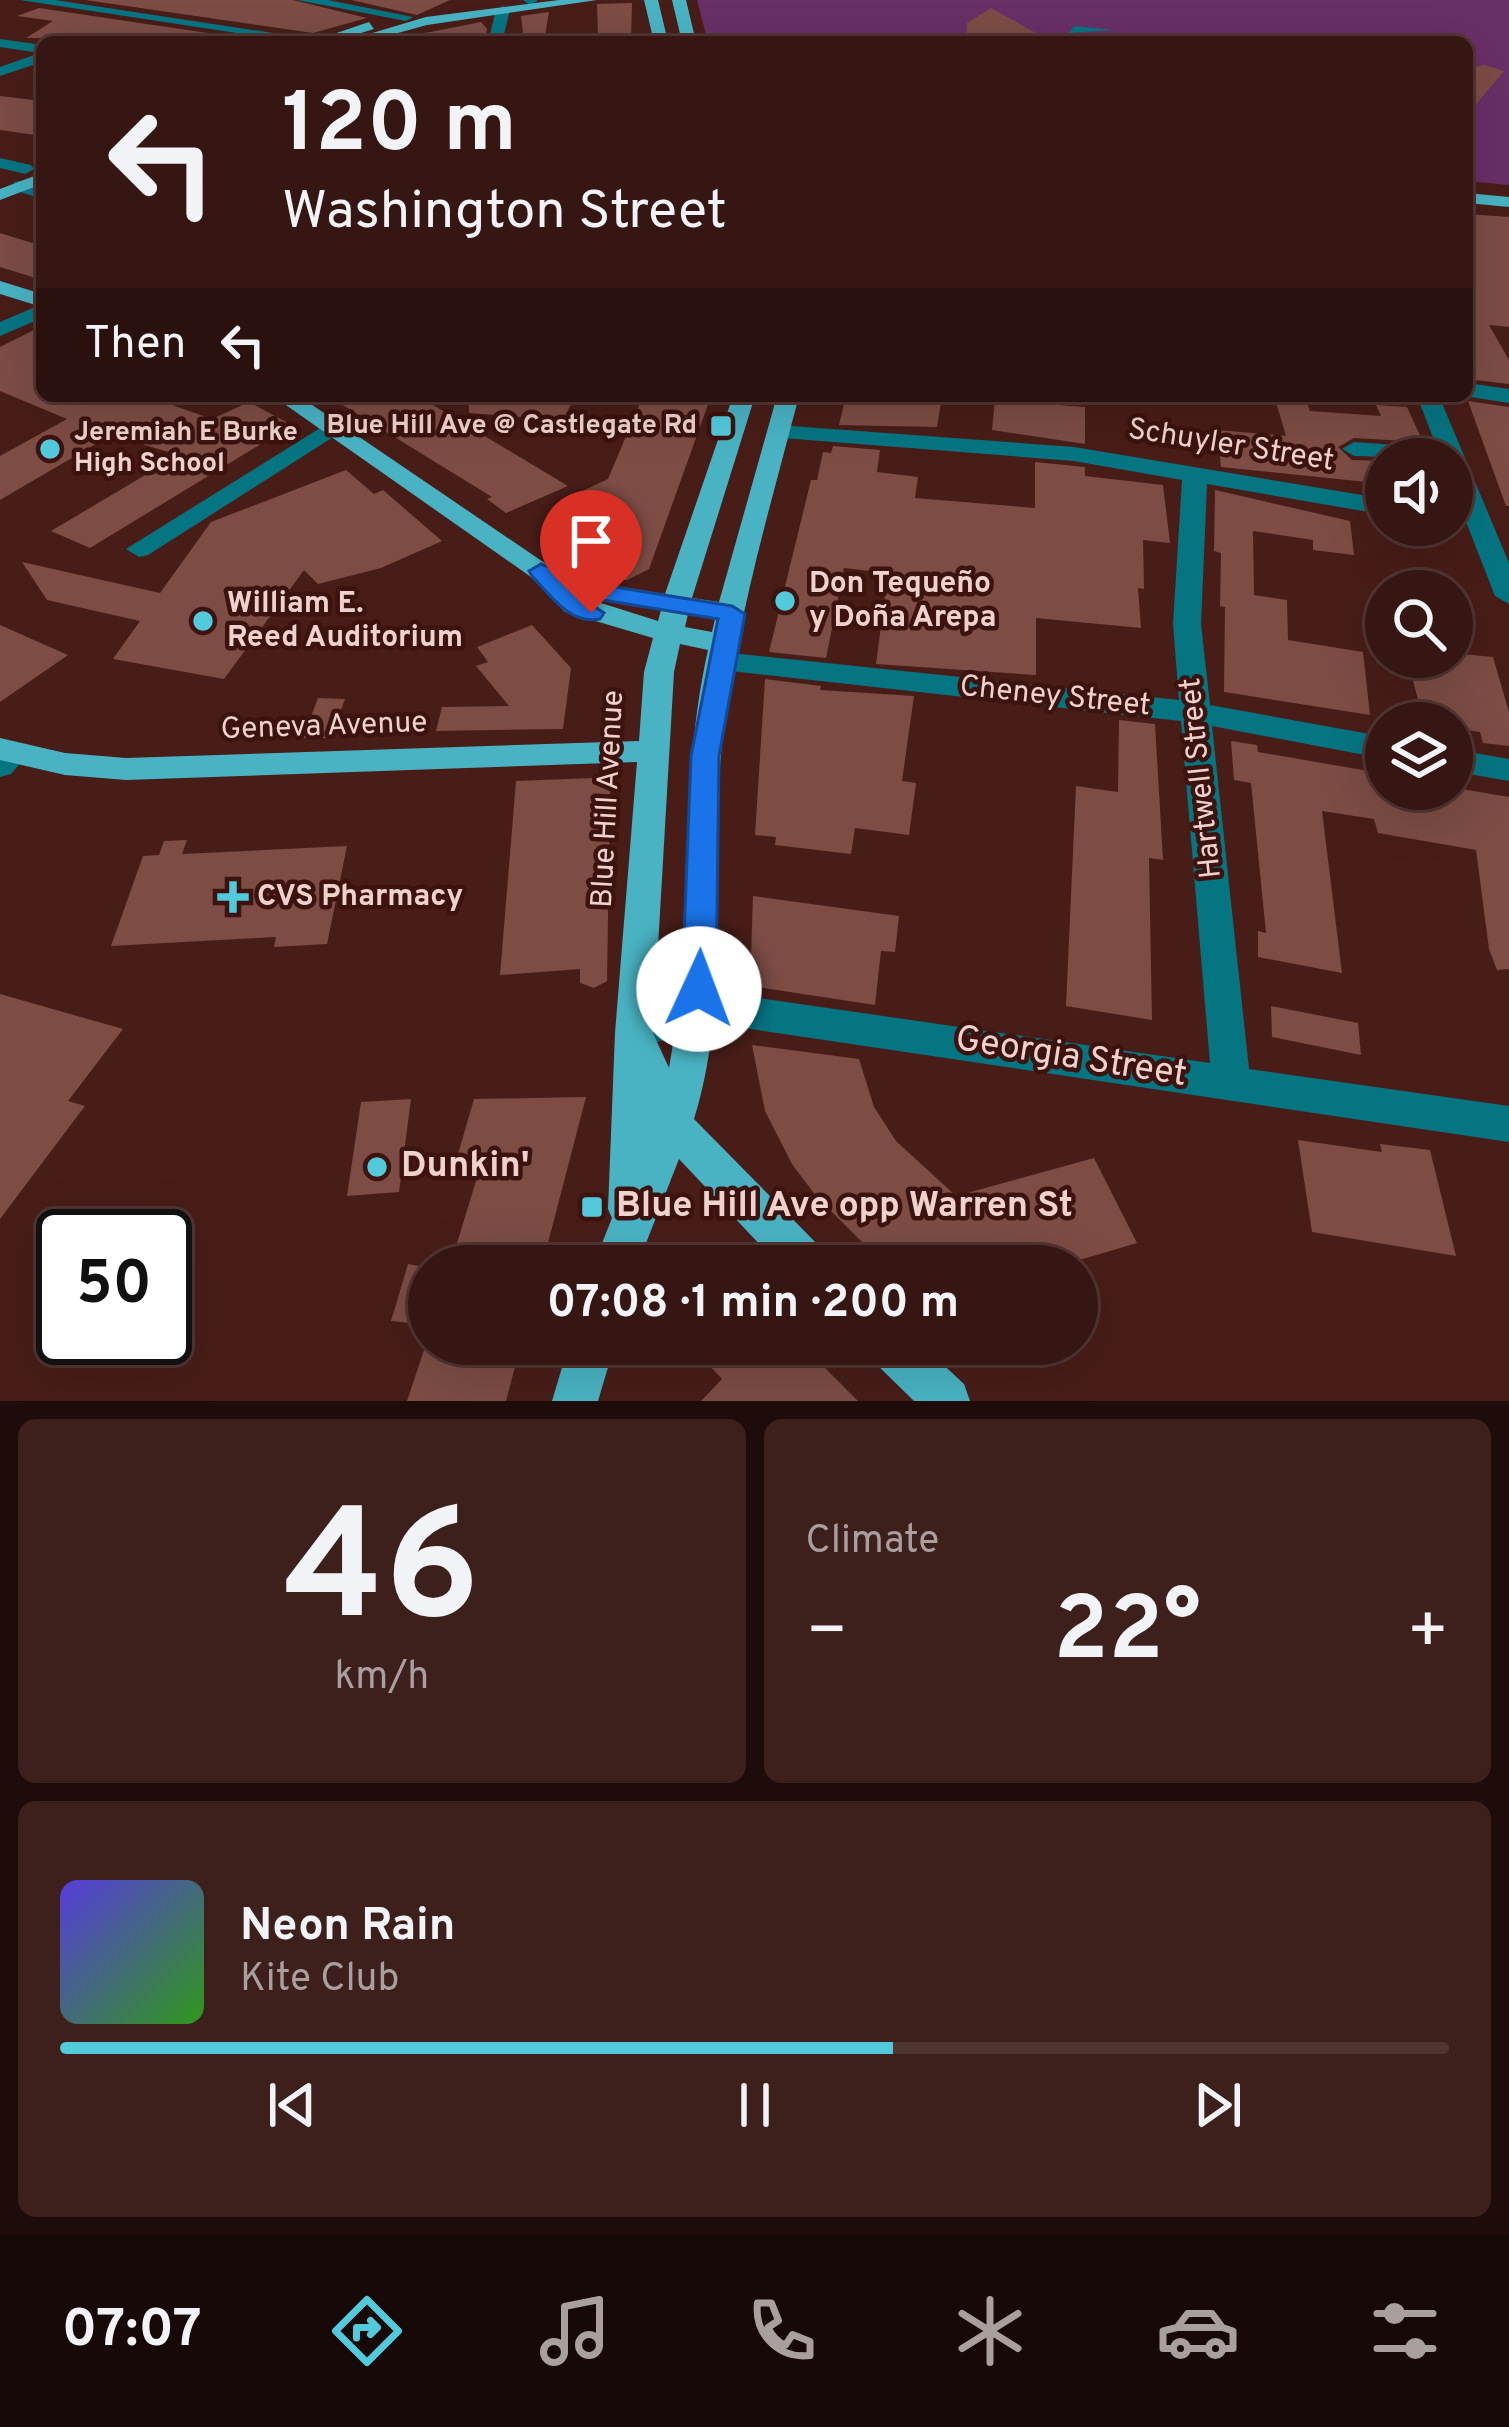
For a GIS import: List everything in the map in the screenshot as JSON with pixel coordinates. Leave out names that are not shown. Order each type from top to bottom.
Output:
[{"type":"main road","points":[[338,36],[406,16],[531,0]]},
{"type":"main road","points":[[370,36],[414,23],[590,0]]},
{"type":"main road","points":[[651,0],[660,36]]},
{"type":"main road","points":[[679,0],[688,36]]},
{"type":"main road","points":[[0,179],[32,174]]},
{"type":"main road","points":[[0,195],[32,174]]},
{"type":"main road","points":[[1473,190],[1509,197]]},
{"type":"main road","points":[[1473,198],[1509,197]]},
{"type":"main road","points":[[0,287],[36,303]]},
{"type":"main road","points":[[293,402],[541,571],[726,639]]},
{"type":"main road","name":"Blue Hill Avenue","points":[[629,1221],[634,1033],[652,751],[671,619],[742,402]]},
{"type":"main road","name":"Blue Hill Avenue","points":[[622,1245],[676,1128],[698,1014],[705,756],[726,639],[786,402]]},
{"type":"main road","name":"Geneva Avenue","points":[[4,756],[145,769],[652,751]]},
{"type":"main road","points":[[634,1033],[676,1128],[788,1245]]},
{"type":"main road","points":[[575,1401],[586,1365]]},
{"type":"main road","points":[[910,1365],[947,1401]]},
{"type":"street","points":[[28,0],[277,36]]},
{"type":"street","points":[[304,0],[406,16]]},
{"type":"street","points":[[496,36],[503,10]]},
{"type":"street","points":[[1074,30],[1107,30]]},
{"type":"street","points":[[0,43],[36,52]]},
{"type":"street","points":[[0,73],[36,56]]},
{"type":"street","points":[[0,163],[32,174]]},
{"type":"street","points":[[0,330],[36,309]]},
{"type":"street","points":[[1473,391],[1509,396]]},
{"type":"street","points":[[1431,402],[1446,438]]},
{"type":"street","points":[[139,549],[333,427]]},
{"type":"street","name":"Schuyler Street","points":[[778,432],[1074,454],[1365,503]]},
{"type":"street","points":[[1354,449],[1365,450]]},
{"type":"street","name":"Hartwell Street","points":[[1195,472],[1187,624],[1231,1082]]},
{"type":"street","points":[[1473,490],[1496,529],[1509,596]]},
{"type":"street","name":"Cheney Street","points":[[726,639],[1194,712],[1365,744]]},
{"type":"street","points":[[1473,764],[1509,770]]},
{"type":"street","name":"Georgia Street","points":[[634,1033],[698,1014],[744,1012],[1509,1124]]},
{"type":"shaded area","points":[[697,0],[1509,0],[1509,185],[1473,182],[1473,36],[706,36]]},
{"type":"building","points":[[85,0],[293,0],[367,18],[313,33]]},
{"type":"building","points":[[351,0],[450,0],[417,15]]},
{"type":"building","points":[[632,3],[631,36],[598,36],[597,4]]},
{"type":"building","points":[[39,8],[228,36],[26,38],[53,21],[17,16]]},
{"type":"building","points":[[991,8],[1041,36],[967,36],[967,23]]},
{"type":"building","points":[[549,12],[545,36],[523,36],[521,16]]},
{"type":"building","points":[[481,22],[487,29],[485,36],[410,36]]},
{"type":"building","points":[[1484,65],[1504,71],[1473,108],[1473,68]]},
{"type":"building","points":[[0,96],[36,100],[36,135],[0,130]]},
{"type":"building","points":[[1473,214],[1509,217],[1509,327],[1489,325],[1509,360],[1509,384],[1473,380]]},
{"type":"building","points":[[0,233],[36,244],[36,278],[0,267]]},
{"type":"building","points":[[36,329],[36,402],[163,402],[212,419],[249,402],[292,425],[90,548],[51,531],[179,455],[111,435],[0,500],[0,456],[67,419],[0,391],[0,347]]},
{"type":"building","points":[[338,402],[428,402],[568,486],[506,513],[487,499],[492,497]]},
{"type":"building","points":[[469,402],[572,402],[563,420],[469,413]]},
{"type":"building","points":[[640,402],[709,402],[649,569],[627,580],[592,577],[542,539],[587,518],[576,494],[608,479]]},
{"type":"building","points":[[845,402],[941,402],[937,427],[839,425]]},
{"type":"building","points":[[995,402],[1085,407],[1085,444],[992,430]]},
{"type":"building","points":[[1276,402],[1306,402],[1310,411],[1381,416],[1376,405],[1407,407],[1421,438],[1354,438],[1338,447],[1352,460],[1365,460],[1365,482],[1221,467],[1217,430],[1286,436]]},
{"type":"building","points":[[1468,402],[1509,407],[1506,506]]},
{"type":"building","points":[[833,446],[880,450],[877,472],[918,477],[915,498],[1035,508],[1035,462],[1085,467],[1085,476],[1163,485],[1170,543],[1143,540],[1144,589],[1138,588],[1141,628],[1036,618],[1036,675],[876,664],[888,573],[844,568],[826,658],[769,652],[811,480],[817,480],[823,452],[831,453]]},
{"type":"building","name":"William E. Reed Auditorium","points":[[346,470],[374,494],[383,490],[442,541],[381,568],[318,584],[304,570],[224,679],[113,659],[140,621],[47,600],[22,562],[160,593],[211,522]]},
{"type":"building","points":[[1215,490],[1350,521],[1354,555],[1313,550],[1313,540],[1253,531],[1254,595],[1287,600],[1288,640],[1363,652],[1369,702],[1365,714],[1224,692],[1225,607],[1220,606],[1221,553],[1214,551]]},
{"type":"building","points":[[0,625],[68,655],[0,702]]},
{"type":"building","points":[[532,625],[571,668],[563,729],[436,731],[442,707],[509,706],[476,666],[488,662],[477,647]]},
{"type":"building","points":[[1473,655],[1493,657],[1509,712],[1509,746],[1483,743],[1480,732],[1473,731],[1473,702],[1419,702],[1412,678],[1473,678]]},
{"type":"building","points":[[765,679],[821,686],[820,690],[914,696],[902,781],[916,783],[909,835],[855,828],[851,854],[775,845],[776,837],[755,835]]},
{"type":"building","points":[[318,698],[345,699],[331,738],[303,738]]},
{"type":"building","points":[[1119,720],[1155,724],[1163,860],[1149,858],[1152,1020],[1066,1006],[1076,786],[1118,792]]},
{"type":"building","points":[[1231,741],[1257,745],[1258,752],[1365,770],[1365,810],[1473,810],[1473,791],[1509,797],[1509,969],[1497,970],[1489,949],[1476,850],[1378,833],[1374,819],[1322,811],[1342,973],[1258,957],[1258,931],[1266,933],[1251,783],[1234,780]]},
{"type":"building","points":[[593,778],[610,788],[607,981],[594,988],[580,983],[580,969],[500,975],[516,781]]},
{"type":"building","name":"CVS Pharmacy","points":[[187,840],[182,854],[347,846],[327,944],[274,947],[276,937],[111,946],[143,856],[159,855],[164,841]]},
{"type":"building","points":[[753,896],[899,916],[895,952],[881,951],[875,1005],[750,986]]},
{"type":"building","points":[[0,994],[123,1029],[68,1101],[85,1106],[0,1219]]},
{"type":"building","points":[[1271,1006],[1358,1023],[1361,1055],[1272,1037]]},
{"type":"building","points":[[752,1045],[859,1059],[874,1107],[896,1141],[956,1196],[1094,1158],[1137,1243],[1098,1254],[1098,1245],[865,1245],[792,1164],[765,1111]]},
{"type":"building","points":[[586,1097],[547,1245],[456,1245],[480,1168],[454,1168],[474,1099]]},
{"type":"building","name":"Dunkin'","points":[[411,1099],[399,1192],[347,1196],[361,1102]]},
{"type":"building","points":[[1298,1140],[1382,1152],[1380,1144],[1430,1150],[1456,1256],[1312,1232]]},
{"type":"building","points":[[408,1264],[408,1323],[391,1321]]},
{"type":"building","points":[[419,1365],[515,1365],[506,1401],[407,1401]]},
{"type":"building","points":[[709,1365],[822,1365],[858,1401],[701,1401],[722,1379]]},
{"type":"place","name":"Blue Hill Ave @ Castlegate Rd","points":[[721,426]]},
{"type":"place","name":"Jeremiah E Burke High School","points":[[50,449]]},
{"type":"place","name":"Don Tequeño y Doña Arepa","points":[[785,601]]},
{"type":"place","name":"William E. Reed Auditorium","points":[[203,621]]},
{"type":"place","name":"CVS Pharmacy","points":[[233,897]]},
{"type":"place","name":"Dunkin'","points":[[377,1167]]},
{"type":"place","name":"Blue Hill Ave opp Warren St","points":[[592,1207]]},
{"type":"route","points":[[591,613],[575,606],[541,571],[584,590],[732,614],[705,756],[699,989]]}]
